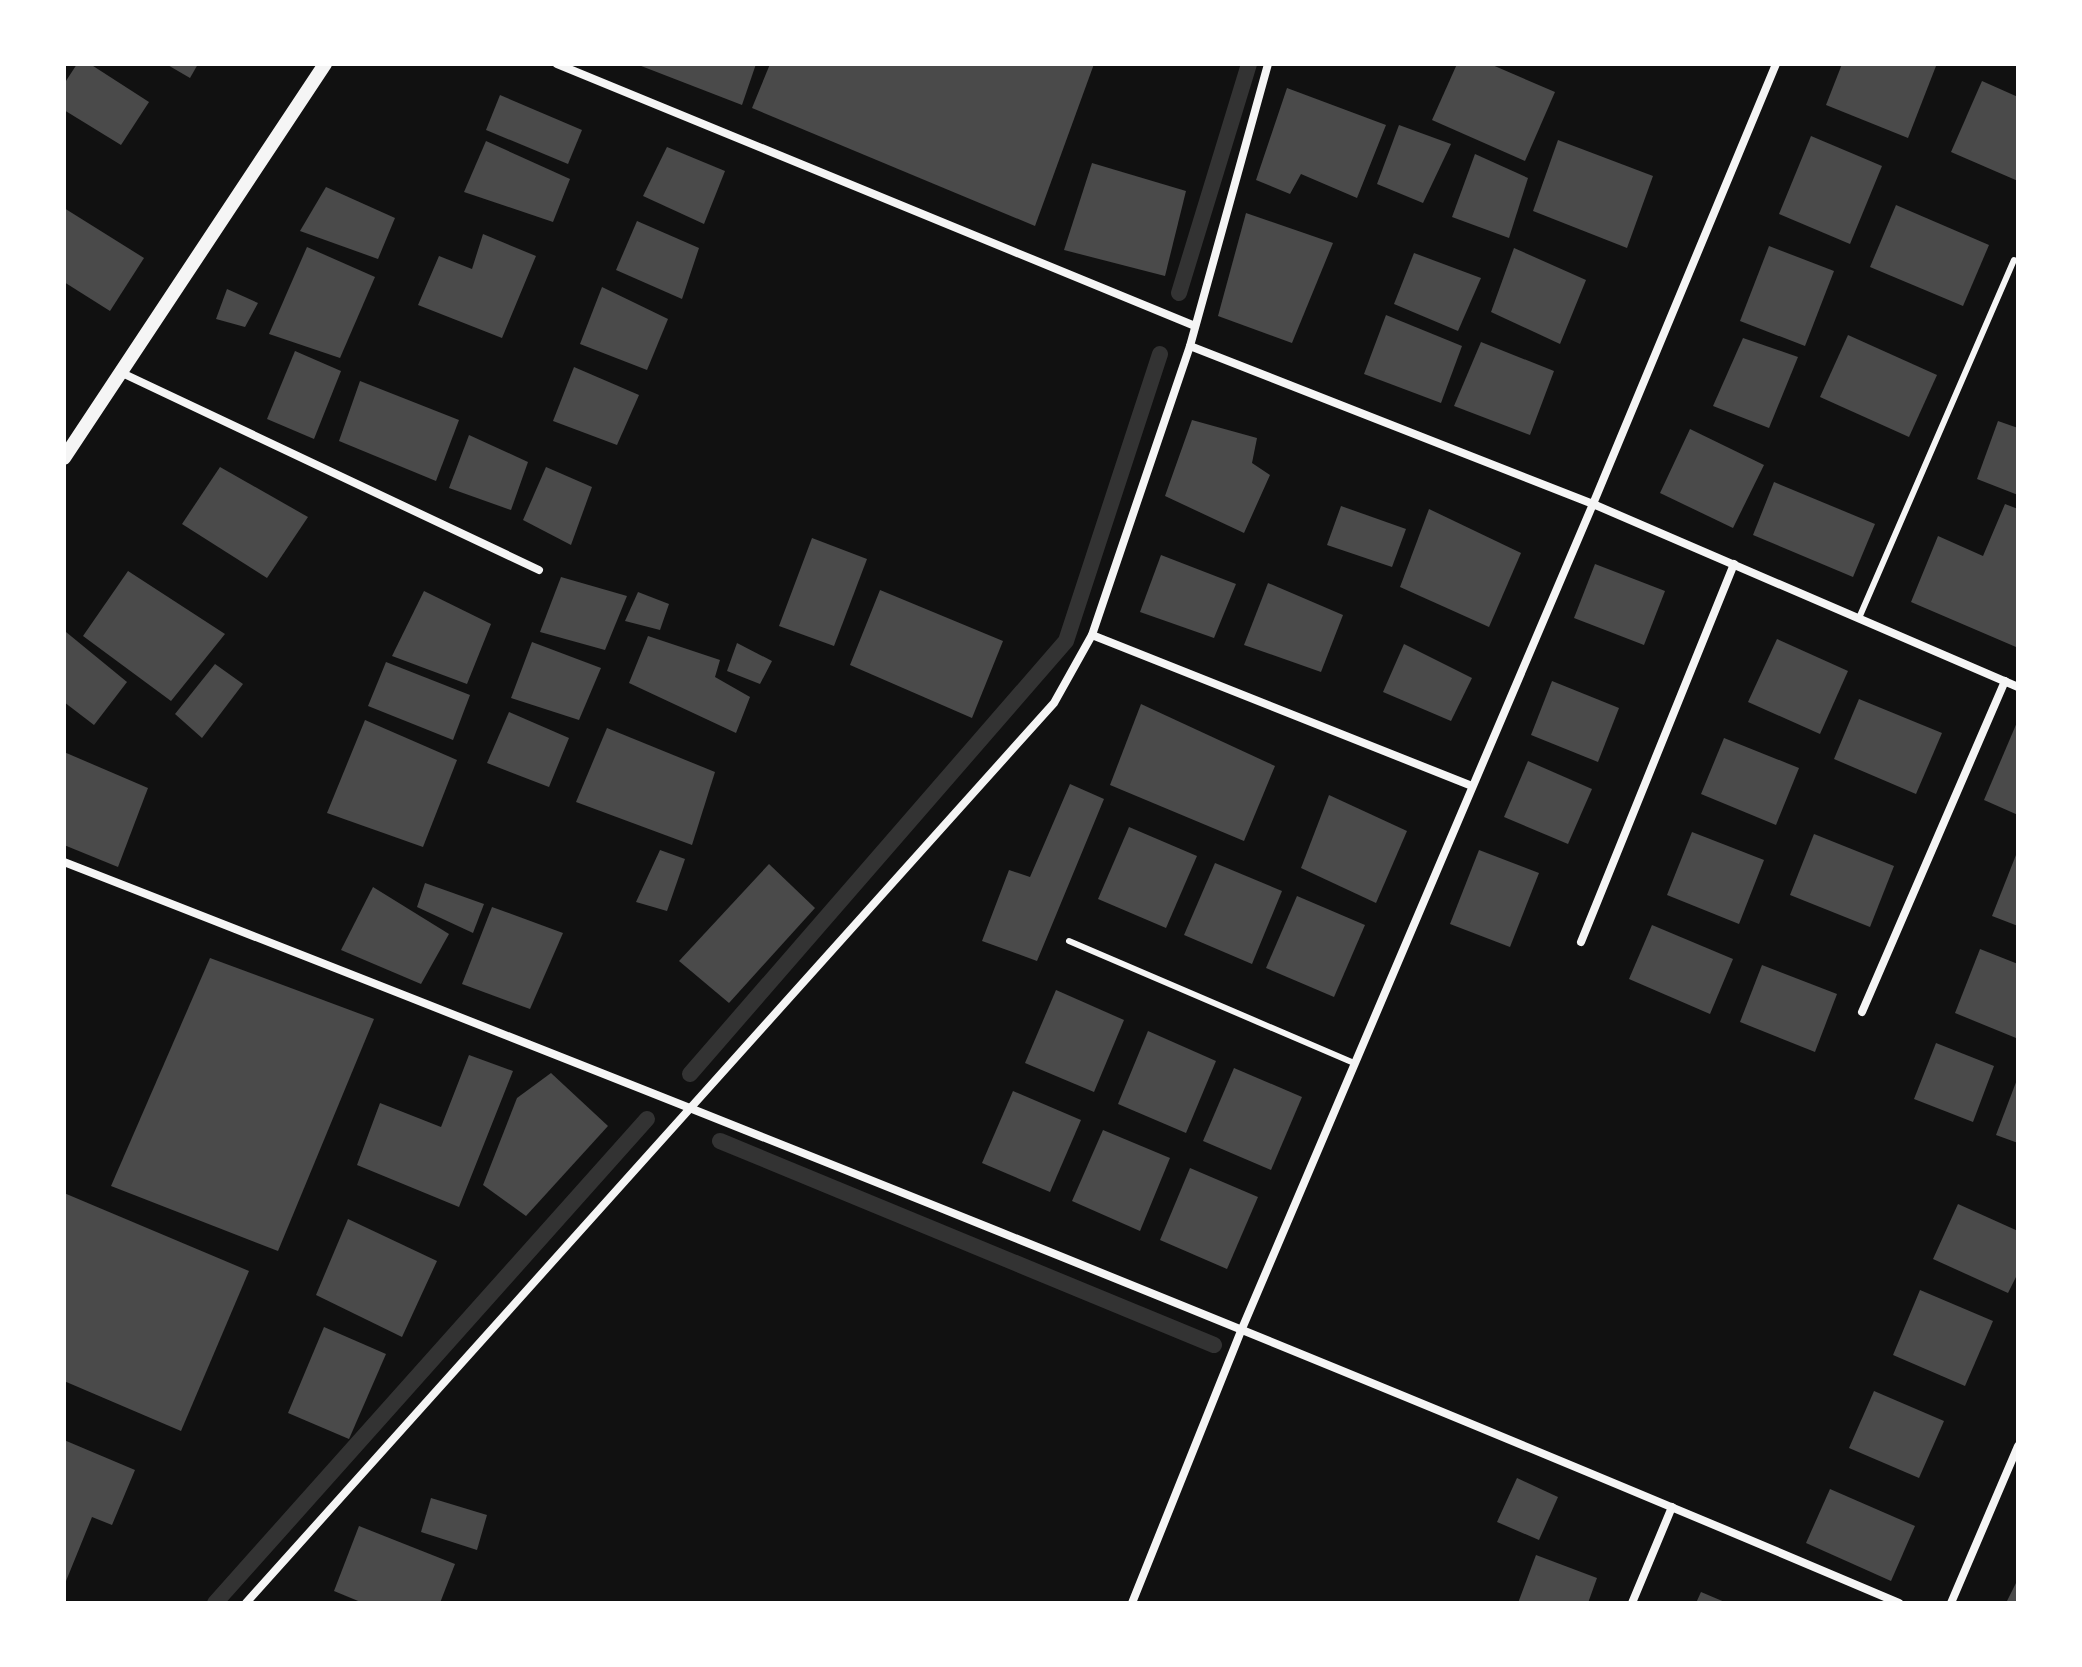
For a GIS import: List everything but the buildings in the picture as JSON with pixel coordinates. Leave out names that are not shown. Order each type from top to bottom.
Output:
[{"type":"street","points":[[64,458],[325,64]]},
{"type":"street","points":[[557,64],[1195,326]]},
{"type":"street","points":[[246,1603],[1054,703],[1092,635],[1190,346],[1268,64]]},
{"type":"street","points":[[1132,1603],[1241,1331],[1593,504],[1776,64]]},
{"type":"street","points":[[1190,346],[1593,504],[2018,687]]},
{"type":"street","points":[[120,372],[539,570]]},
{"type":"street","points":[[1581,942],[1734,564]]},
{"type":"street","points":[[1092,635],[1472,786]]},
{"type":"street","points":[[1862,1012],[2005,681]]},
{"type":"street","points":[[64,862],[693,1107],[1672,1507],[1899,1603]]},
{"type":"street","points":[[1951,1603],[2018,1446]]},
{"type":"street","points":[[1632,1603],[1672,1507]]},
{"type":"lane","points":[[1859,618],[2014,260]]},
{"type":"lane","points":[[1069,941],[1354,1063]]},
{"type":"waterway","points":[[1179,293],[1249,64]]},
{"type":"waterway","points":[[690,1074],[1066,641],[1160,354]]},
{"type":"waterway","points":[[215,1603],[647,1119]]},
{"type":"waterway","points":[[720,1141],[1214,1345]]}]
